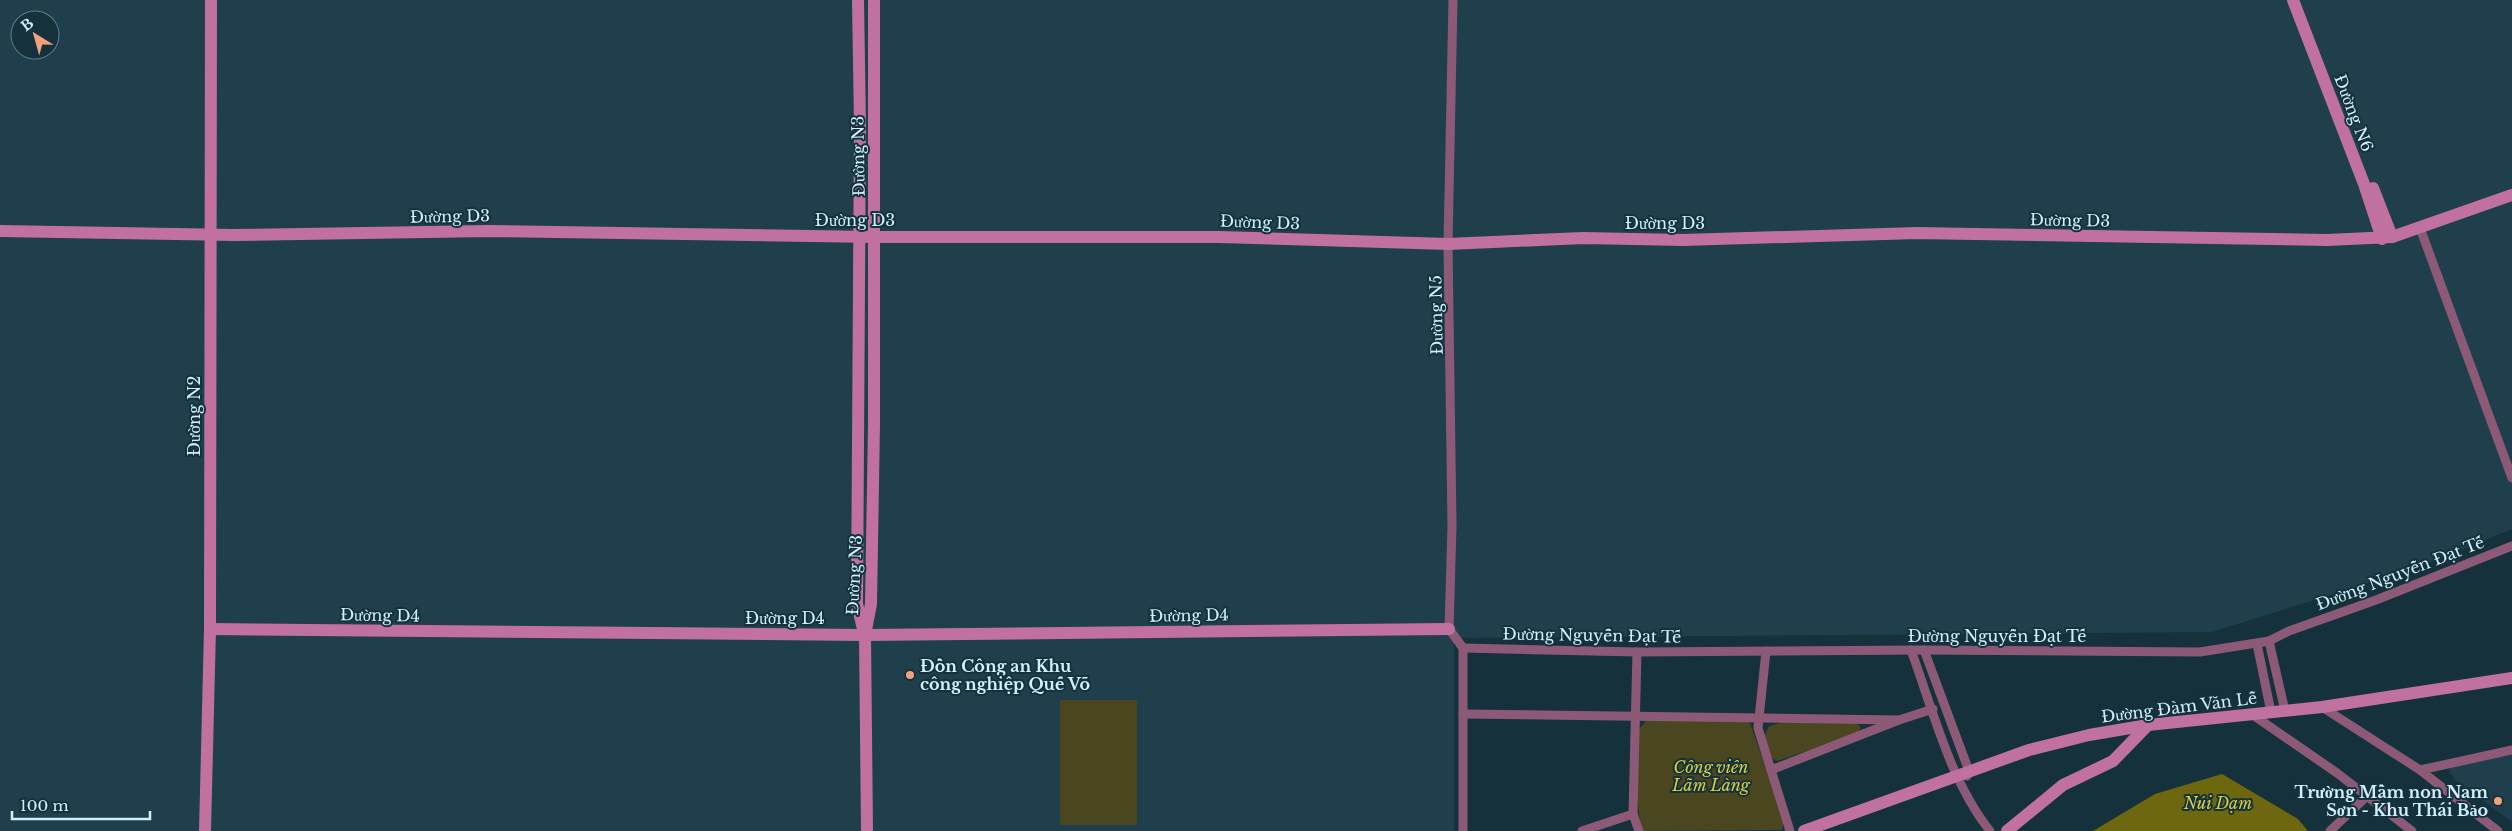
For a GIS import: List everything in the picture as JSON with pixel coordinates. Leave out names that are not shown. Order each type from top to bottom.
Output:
[{"type":"street","name":"Đường N2","points":[[205,831],[210,629],[211,0]]},
{"type":"street","name":"Đường N3","points":[[858,0],[857,604],[865,635]]},
{"type":"street","name":"Đường N3","points":[[865,635],[871,604],[875,237],[874,0]]},
{"type":"street","name":"Đường N5","points":[[1449,629],[1452,526],[1448,244],[1453,0]]},
{"type":"street","name":"Đường N6","points":[[2293,0],[2364,184],[2387,238]]},
{"type":"street","name":"Đường N6","points":[[2302,0],[2387,238]]},
{"type":"street","points":[[857,16],[874,16]]},
{"type":"street","name":"Đường D3","points":[[0,231],[210,235],[489,232],[859,237],[1219,237],[1448,244],[1583,238],[1683,240],[1917,233],[2387,238],[2512,195]]},
{"type":"street","points":[[2420,228],[2512,478]]},
{"type":"street","name":"Đường Nguyễn Đạt Tế","points":[[1463,648],[1637,652],[1924,650],[2200,652],[2269,641],[2289,630],[2376,600],[2512,546]]},
{"type":"street","name":"Đường D4","points":[[210,629],[865,635],[1449,629]]},
{"type":"street","points":[[1449,629],[1463,648],[1463,831]]},
{"type":"street","points":[[865,635],[867,831]]},
{"type":"street","points":[[2269,641],[2285,711]]},
{"type":"street","points":[[2257,644],[2271,712]]},
{"type":"street","points":[[1911,650],[1933,709],[1963,773]]},
{"type":"street","points":[[1924,650],[1963,773],[1962,788],[1973,810],[1990,831]]},
{"type":"street","points":[[1766,651],[1758,728],[1790,831]]},
{"type":"street","points":[[1637,652],[1633,814],[1639,831]]},
{"type":"street","name":"Đường Đàm Văn Lễ","points":[[1804,831],[2029,750],[2089,736],[2148,725],[2322,707],[2512,678]]},
{"type":"street","points":[[2322,707],[2420,770],[2498,831]]},
{"type":"street","points":[[1771,770],[1899,720],[1933,709]]},
{"type":"street","points":[[1463,714],[1899,720]]},
{"type":"street","points":[[2253,715],[2367,796],[2412,831]]},
{"type":"street","points":[[2008,831],[2063,784],[2113,761],[2148,725]]},
{"type":"street","points":[[2420,770],[2512,750]]},
{"type":"street","points":[[2330,831],[2367,796]]},
{"type":"street","points":[[1582,831],[1633,814]]},
{"type":"shaded area","points":[[0,0],[2512,0],[2512,529],[2419,567],[2212,632],[1454,638],[1454,831],[0,831]]},
{"type":"shaded area","name":"Trường Mầm non Nam Sơn - Khu Thái Bảo","points":[[2512,753],[2512,822],[2454,779],[2449,770],[2451,766]]},
{"type":"green space","points":[[1060,700],[1137,700],[1137,825],[1060,825]]},
{"type":"green space","name":"Công viên Lãm Làng","points":[[1646,721],[1747,721],[1750,723],[1784,819],[1782,830],[1643,831],[1638,809],[1637,767],[1639,729]]},
{"type":"green space","points":[[1780,723],[1855,723],[1860,726],[1860,730],[1856,734],[1777,761],[1772,758],[1764,736],[1769,726]]},
{"type":"green space","name":"Núi Dạm","points":[[2222,774],[2298,819],[2308,831],[2093,831],[2155,794]]},
{"type":"place","name":"Đồn Công an Khu công nghiệp Quế Võ","points":[[910,675]]},
{"type":"place","name":"Trường Mầm non Nam Sơn - Khu Thái Bảo","points":[[2498,801]]}]
